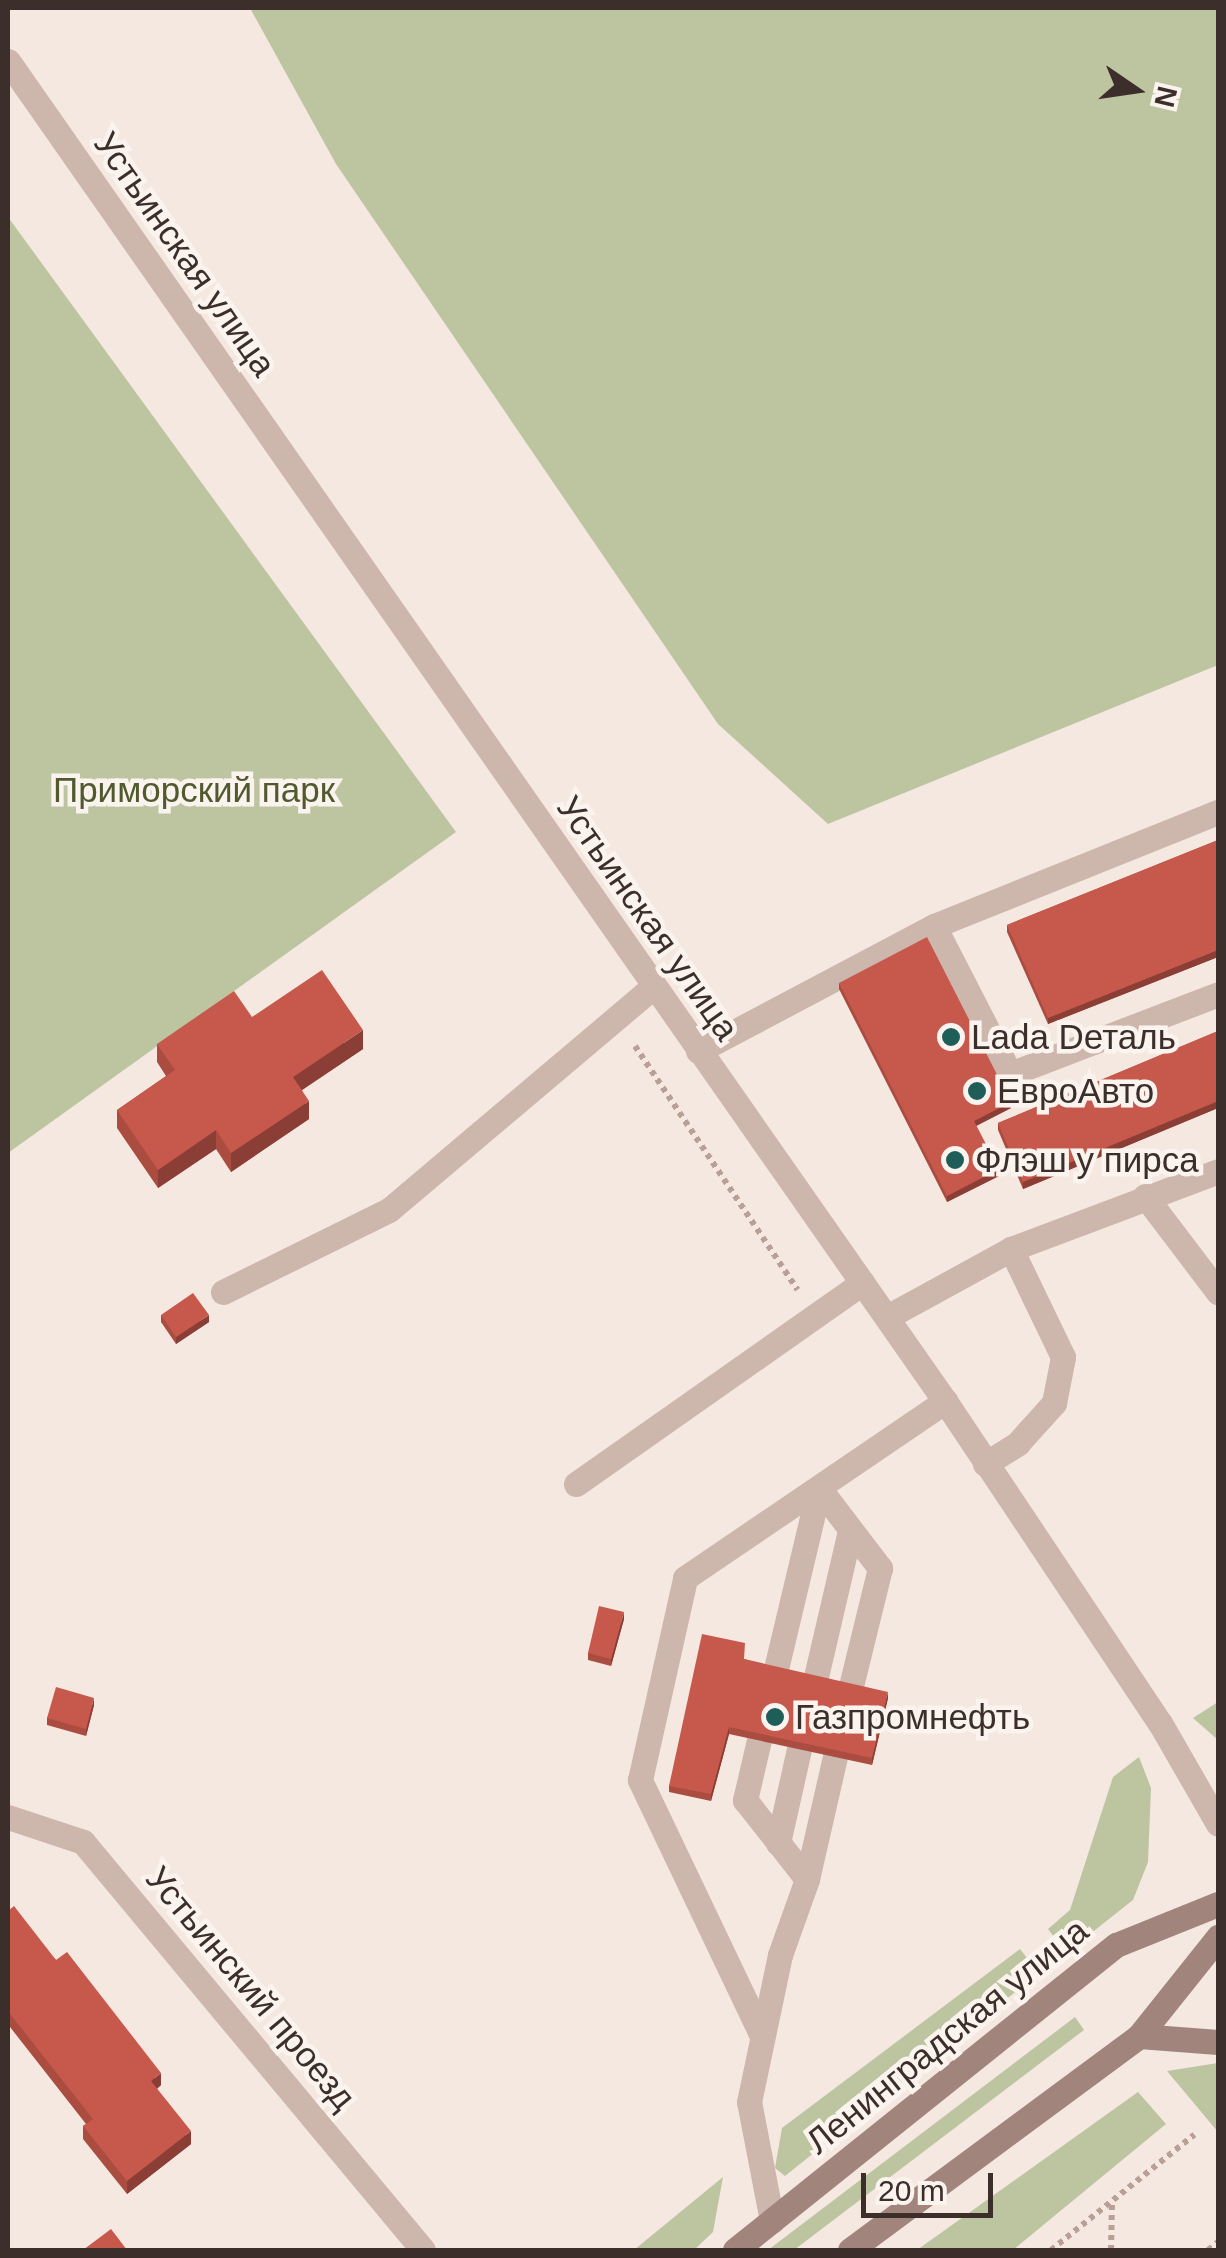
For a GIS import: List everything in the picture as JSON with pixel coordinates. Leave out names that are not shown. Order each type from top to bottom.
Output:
[{"type":"main road","name":"Ленинградская улица","points":[[736,2250],[1116,1944],[1218,1904]]},
{"type":"main road","points":[[850,2250],[1139,2036],[1218,1937]]},
{"type":"main road","points":[[1139,2036],[1218,2042]]},
{"type":"street","name":"Устьинская улица","points":[[8,60],[945,1401],[1160,1723],[1218,1824]]},
{"type":"street","points":[[698,1051],[934,926],[1218,812]]},
{"type":"street","points":[[934,926],[1010,1074],[1218,994]]},
{"type":"street","points":[[223,1292],[389,1210],[653,987]]},
{"type":"street","points":[[886,1317],[1011,1249],[1218,1171]]},
{"type":"street","points":[[1145,1196],[1218,1292]]},
{"type":"street","points":[[985,1464],[1018,1443],[1054,1403],[1063,1357],[1011,1249]]},
{"type":"street","points":[[576,1484],[862,1283]]},
{"type":"street","points":[[762,2036],[640,1780],[685,1578],[945,1401]]},
{"type":"street","points":[[819,1488],[880,1568],[850,1690]]},
{"type":"street","points":[[775,1672],[819,1488]]},
{"type":"street","points":[[814,1682],[850,1530]]},
{"type":"street","points":[[759,1740],[745,1800],[807,1879]]},
{"type":"street","points":[[778,1843],[799,1749]]},
{"type":"street","points":[[772,2221],[749,2102],[780,1955],[807,1879],[834,1756]]},
{"type":"street","name":"Устьинский проезд","points":[[8,1817],[83,1842],[414,2247]]},
{"type":"path","points":[[615,1016],[815,1316]]},
{"type":"path","points":[[1051,2250],[1194,2135]]},
{"type":"path","points":[[1111,2250],[1112,2201]]},
{"type":"path","points":[[1208,2250],[1218,2242]]},
{"type":"green space","points":[[250,8],[1218,8],[1218,665],[828,824],[718,724],[336,164]]},
{"type":"green space","name":"Приморский парк","points":[[8,217],[456,832],[8,1153]]},
{"type":"green space","points":[[1218,1702],[1218,1740],[1193,1718]]},
{"type":"green space","points":[[1139,1757],[1151,1788],[1148,1862],[1133,1900],[1066,1953],[1048,1929],[1070,1910],[1113,1777]]},
{"type":"green space","points":[[1020,1949],[1039,1973],[785,2176],[775,2168],[782,2128]]},
{"type":"green space","points":[[1075,2017],[1084,2030],[794,2250],[768,2250]]},
{"type":"green space","points":[[1218,2063],[1218,2132],[1167,2071]]},
{"type":"green space","points":[[1138,2092],[1166,2124],[1013,2250],[917,2250]]},
{"type":"green space","points":[[723,2177],[713,2232],[694,2250],[634,2250]]},
{"type":"building","points":[[1218,840],[1218,950],[1048,1018],[1007,925]]},
{"type":"building","points":[[927,937],[1011,1102],[974,1121],[999,1169],[947,1196],[839,983]]},
{"type":"building","points":[[322,970],[363,1030],[293,1077],[309,1101],[231,1153],[216,1130],[158,1170],[117,1110],[175,1070],[157,1044],[234,991],[252,1017]]},
{"type":"building","points":[[1218,1031],[1218,1101],[1023,1182],[998,1123]]},
{"type":"building","points":[[193,1293],[209,1315],[176,1337],[161,1315]]},
{"type":"building","points":[[599,1606],[624,1612],[611,1659],[588,1653]]},
{"type":"building","points":[[702,1634],[745,1643],[744,1659],[888,1692],[872,1758],[729,1727],[711,1794],[669,1786]]},
{"type":"building","points":[[56,1687],[94,1698],[86,1729],[47,1718]]},
{"type":"building","points":[[14,1906],[56,1960],[67,1952],[161,2073],[151,2081],[191,2131],[127,2181],[83,2126],[93,2119],[8,2016],[8,1911]]},
{"type":"building","points":[[111,2229],[127,2250],[83,2250]]},
{"type":"place","name":"Lada Dеталь","points":[[951,1037]]},
{"type":"place","name":"ЕвроАвто","points":[[977,1091]]},
{"type":"place","name":"Флэш у пирса","points":[[955,1160]]},
{"type":"place","name":"Газпромнефть","points":[[775,1717]]}]
